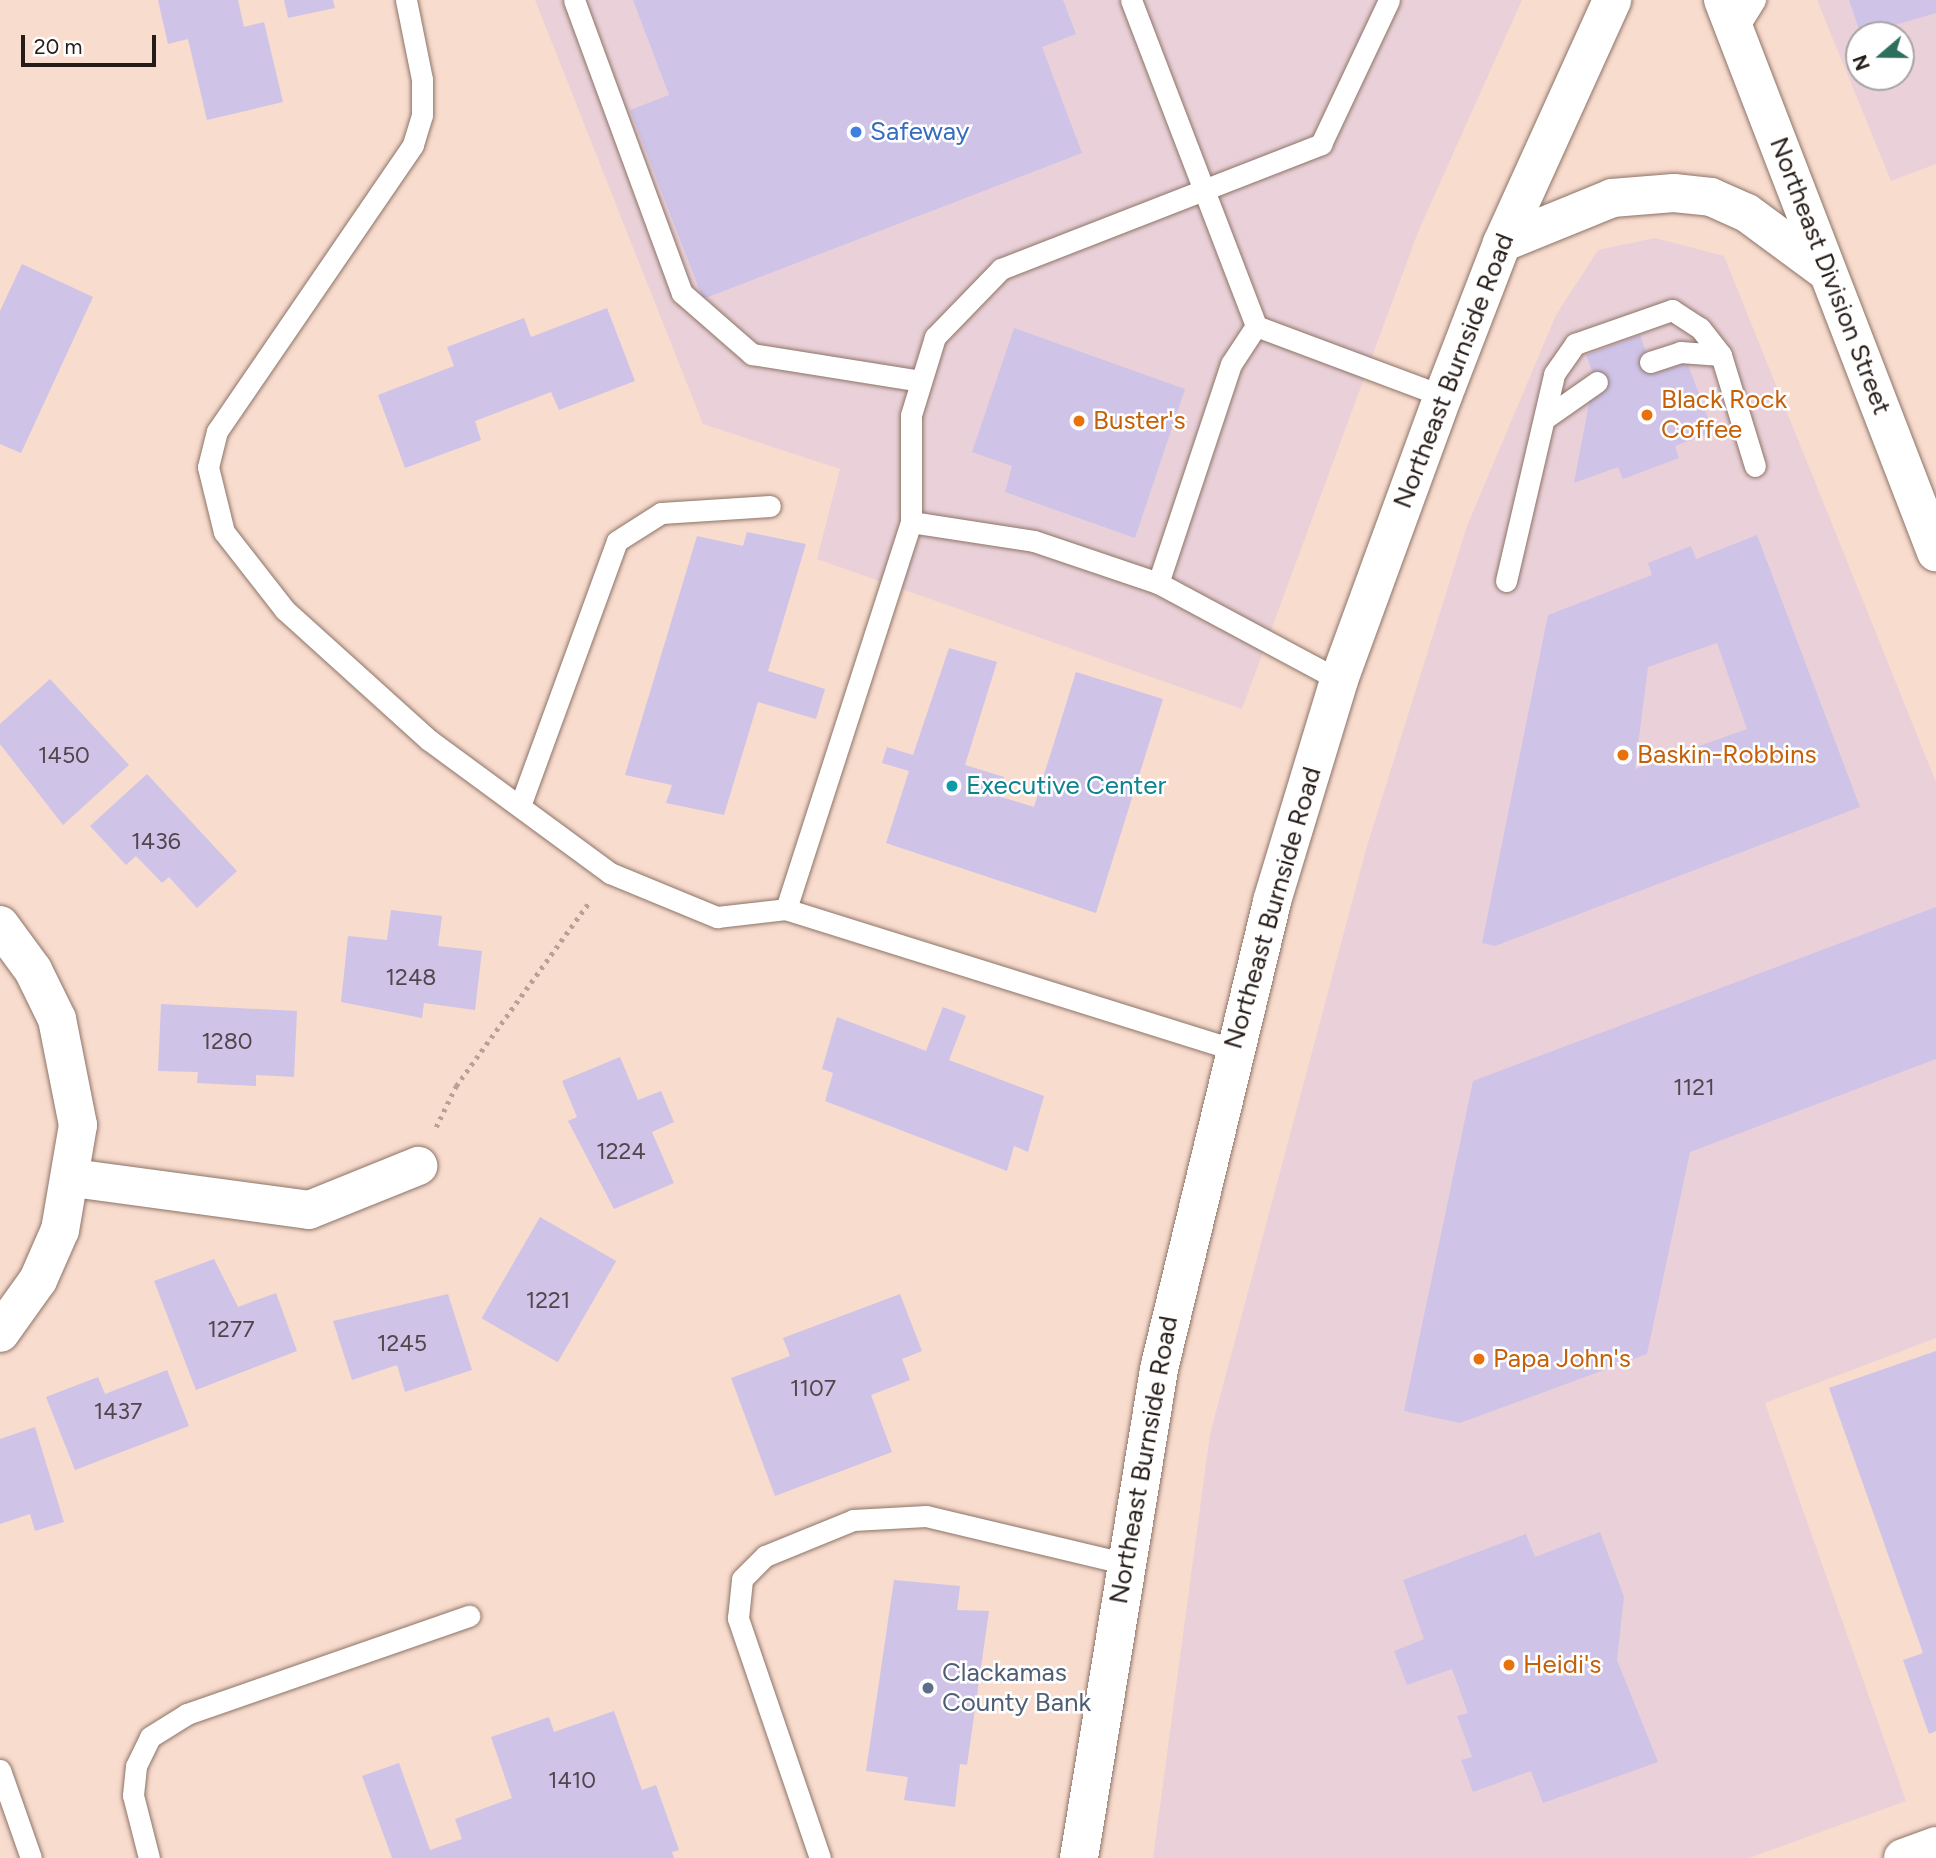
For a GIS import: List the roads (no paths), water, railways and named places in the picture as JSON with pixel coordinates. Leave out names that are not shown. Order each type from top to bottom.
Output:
[{"type":"main road","name":"Northeast Burnside Road","points":[[1079,1858],[1124,1563],[1172,1304],[1232,1049],[1339,680],[1502,243],[1612,0]]},
{"type":"main road","name":"Northeast Division Street","points":[[1729,16],[1936,552]]},
{"type":"main road","points":[[1502,243],[1612,198],[1674,193],[1711,197],[1747,213],[1830,275]]},
{"type":"main road","points":[[0,925],[33,971],[61,1032],[78,1125],[73,1178],[38,1280],[0,1333]]},
{"type":"main road","points":[[73,1178],[309,1210],[418,1166]]},
{"type":"main road","points":[[1903,1858],[1936,1846]]},
{"type":"lane","points":[[406,0],[422,79],[422,115],[413,145],[217,431],[208,467],[211,496],[250,573],[285,610],[429,740],[610,873],[717,917],[786,909],[1232,1049]]},
{"type":"lane","points":[[574,0],[682,293],[751,354],[921,381]]},
{"type":"lane","points":[[1131,0],[1256,326],[1443,396]]},
{"type":"lane","points":[[786,909],[911,522],[911,415],[935,337],[1001,270],[1203,188],[1321,144],[1389,0]]},
{"type":"lane","points":[[1729,16],[1755,0]]},
{"type":"lane","points":[[1506,581],[1547,417],[1554,374],[1575,344],[1633,320],[1672,310],[1700,328],[1721,355],[1755,466]]},
{"type":"lane","points":[[1158,583],[1231,364],[1256,326]]},
{"type":"lane","points":[[1650,362],[1680,352],[1721,355]]},
{"type":"lane","points":[[1547,417],[1597,382]]},
{"type":"lane","points":[[520,806],[617,541],[661,513],[770,506]]},
{"type":"lane","points":[[911,522],[1034,541],[1158,583],[1339,680]]},
{"type":"lane","points":[[820,1858],[738,1618],[742,1579],[765,1556],[853,1520],[926,1516],[1124,1563]]},
{"type":"lane","points":[[149,1858],[133,1795],[136,1766],[150,1737],[187,1714],[469,1616]]},
{"type":"lane","points":[[0,1770],[31,1858]]},
{"type":"place","name":"Safeway","points":[[856,132]]},
{"type":"place","name":"Black Rock Coffee","points":[[1647,415]]},
{"type":"place","name":"Buster's","points":[[1079,421]]},
{"type":"place","name":"Baskin-Robbins","points":[[1623,755]]},
{"type":"place","name":"Executive Center","points":[[952,786]]},
{"type":"place","name":"Papa John's","points":[[1479,1359]]},
{"type":"place","name":"Heidi's","points":[[1509,1665]]},
{"type":"place","name":"Clackamas County Bank","points":[[928,1688]]}]
